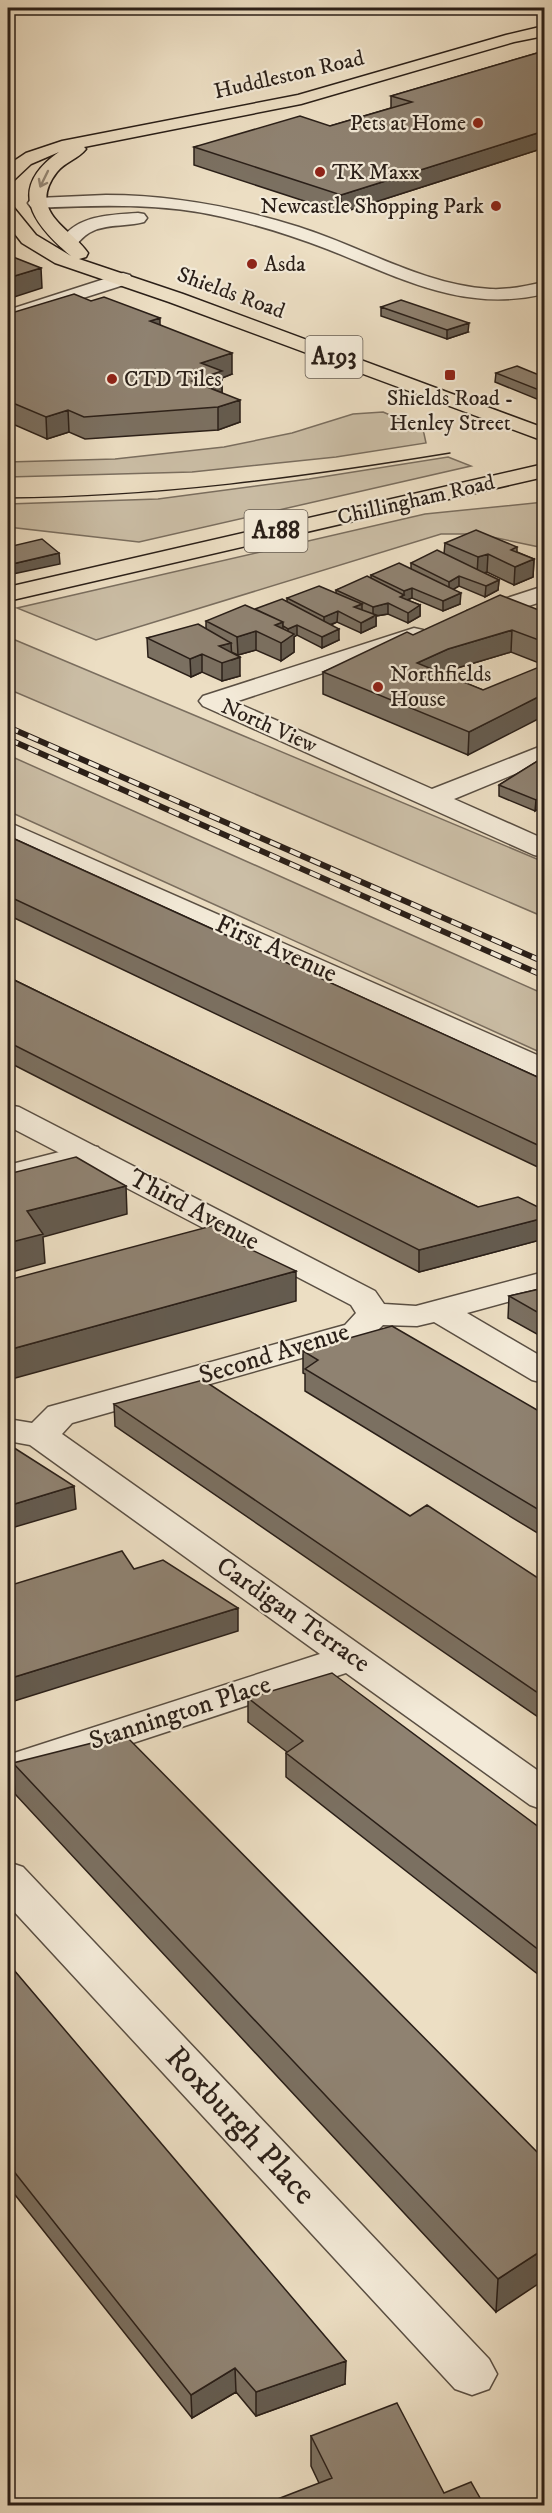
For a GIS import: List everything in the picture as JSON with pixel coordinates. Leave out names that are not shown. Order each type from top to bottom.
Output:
[{"type":"main road","name":"Huddleston Road","points":[[8,174],[17,166],[43,152],[97,138],[301,99],[544,29]]},
{"type":"main road","name":"Huddleston Road","points":[[488,45],[544,40]]},
{"type":"main road","name":"Huddleston Road","points":[[39,209],[43,179],[51,167],[63,157],[97,138]]},
{"type":"main road","points":[[8,212],[39,209]]},
{"type":"main road","name":"Shields Road","points":[[39,209],[65,251]]},
{"type":"main road","name":"Shields Road","points":[[8,212],[29,239],[65,251],[102,272],[544,435]]},
{"type":"main road","points":[[8,243],[65,251]]},
{"type":"main road","name":"Chillingham Road","points":[[8,594],[544,471]]},
{"type":"street","points":[[39,209],[160,203],[207,208],[313,237],[458,290],[506,295],[544,288]]},
{"type":"street","points":[[39,209],[200,214],[249,218]]},
{"type":"street","points":[[65,251],[72,235],[102,222],[200,214]]},
{"type":"street","points":[[8,316],[123,279]]},
{"type":"street","name":"North View","points":[[544,593],[212,701],[544,849]]},
{"type":"street","points":[[432,799],[544,753]]},
{"type":"street","name":"First Avenue","points":[[8,830],[544,1069]]},
{"type":"street","name":"Third Avenue","points":[[8,1114],[363,1298],[374,1314]]},
{"type":"street","points":[[8,1174],[87,1154]]},
{"type":"street","name":"Second Avenue","points":[[24,1433],[60,1415],[357,1332],[374,1314],[417,1316],[544,1282]]},
{"type":"street","points":[[438,1310],[544,1372]]},
{"type":"street","name":"Cardigan Terrace","points":[[24,1433],[353,1657],[544,1795]]},
{"type":"street","name":"Stannington Place","points":[[8,1770],[353,1657]]},
{"type":"street","name":"Roxburgh Place","points":[[8,1878],[472,2374]]},
{"type":"shaded area","points":[[383,412],[423,429],[426,443],[336,457],[192,472],[8,477],[8,462],[115,459],[224,447],[292,433],[353,414]]},
{"type":"shaded area","points":[[448,457],[471,466],[139,542],[8,527],[8,504],[158,499],[309,479]]},
{"type":"shaded area","points":[[544,502],[544,555],[539,547],[478,534],[441,534],[96,640],[17,608],[425,514]]},
{"type":"shaded area","points":[[8,637],[544,862],[544,917],[8,689]]},
{"type":"shaded area","points":[[8,755],[544,994],[544,1054],[8,811]]},
{"type":"building","points":[[544,51],[544,131],[341,195],[194,147],[300,116],[330,126],[412,102],[391,96]]},
{"type":"building","points":[[8,255],[41,268],[8,278]]},
{"type":"building","name":"CTD Tiles","points":[[74,294],[91,301],[104,297],[160,318],[150,321],[232,353],[201,363],[222,371],[192,381],[240,400],[218,407],[84,417],[68,410],[46,417],[8,401],[8,314]]},
{"type":"building","points":[[401,300],[469,323],[447,330],[381,307]]},
{"type":"building","points":[[517,366],[544,377],[544,392],[496,373]]},
{"type":"building","points":[[476,530],[517,547],[511,550],[534,559],[515,567],[488,554],[478,557],[445,543]]},
{"type":"building","points":[[42,539],[59,553],[8,565],[8,547]]},
{"type":"building","points":[[437,550],[499,580],[486,586],[459,576],[449,582],[411,563]]},
{"type":"building","points":[[399,563],[461,593],[443,601],[412,588],[404,591],[371,575]]},
{"type":"building","points":[[367,576],[404,595],[400,597],[420,605],[408,613],[388,603],[373,607],[336,590]]},
{"type":"building","points":[[319,586],[362,604],[354,607],[376,615],[361,623],[338,611],[324,617],[287,598]]},
{"type":"building","points":[[500,595],[544,612],[544,642],[512,630],[448,649],[417,663],[483,690],[544,665],[544,694],[469,732],[323,672],[407,632],[413,635]]},
{"type":"building","points":[[282,599],[339,629],[322,637],[297,625],[288,629],[283,626],[283,622],[255,609]]},
{"type":"building","points":[[245,605],[283,622],[275,625],[294,634],[281,643],[256,631],[237,637],[206,621]]},
{"type":"building","points":[[198,624],[231,643],[219,646],[240,657],[222,663],[202,654],[190,659],[147,638]]},
{"type":"building","points":[[544,757],[544,794],[536,800],[499,785]]},
{"type":"building","points":[[8,836],[544,1080],[544,1148],[8,896]]},
{"type":"building","points":[[8,977],[478,1207],[518,1197],[544,1210],[544,1218],[419,1250],[8,1042]]},
{"type":"building","points":[[76,1157],[126,1186],[27,1211],[43,1234],[8,1243],[8,1174]]},
{"type":"building","points":[[219,1224],[231,1240],[296,1271],[8,1350],[8,1280]]},
{"type":"building","points":[[544,1288],[544,1316],[509,1296]]},
{"type":"building","points":[[392,1326],[544,1414],[544,1513],[305,1369],[318,1360],[303,1351]]},
{"type":"building","points":[[203,1380],[410,1516],[427,1505],[544,1582],[544,1697],[114,1404]]},
{"type":"building","points":[[8,1444],[74,1486],[8,1506]]},
{"type":"building","points":[[122,1551],[134,1569],[163,1560],[238,1608],[8,1679],[8,1586]]},
{"type":"building","points":[[332,1673],[544,1831],[544,1954],[286,1753],[303,1741],[248,1698]]},
{"type":"building","points":[[120,1730],[544,2159],[544,2249],[498,2279],[13,1763],[100,1741]]},
{"type":"building","points":[[8,1963],[346,2361],[256,2392],[235,2368],[191,2395],[8,2164]]},
{"type":"building","points":[[397,2403],[444,2493],[471,2482],[484,2505],[262,2505],[332,2478],[311,2436]]},
{"type":"tram line","points":[[8,498],[175,490],[285,478],[450,453]]},
{"type":"railway","points":[[8,727],[544,962]]},
{"type":"railway","points":[[8,739],[544,976]]},
{"type":"place","name":"Pets at Home","points":[[478,123]]},
{"type":"place","name":"TK Maxx","points":[[320,172]]},
{"type":"place","name":"Newcastle Shopping Park","points":[[496,206]]},
{"type":"place","name":"Asda","points":[[252,264]]},
{"type":"place","name":"Shields Road - Henley Street","points":[[450,375]]},
{"type":"place","name":"CTD Tiles","points":[[112,379]]},
{"type":"place","name":"Northfields House","points":[[378,687]]}]
